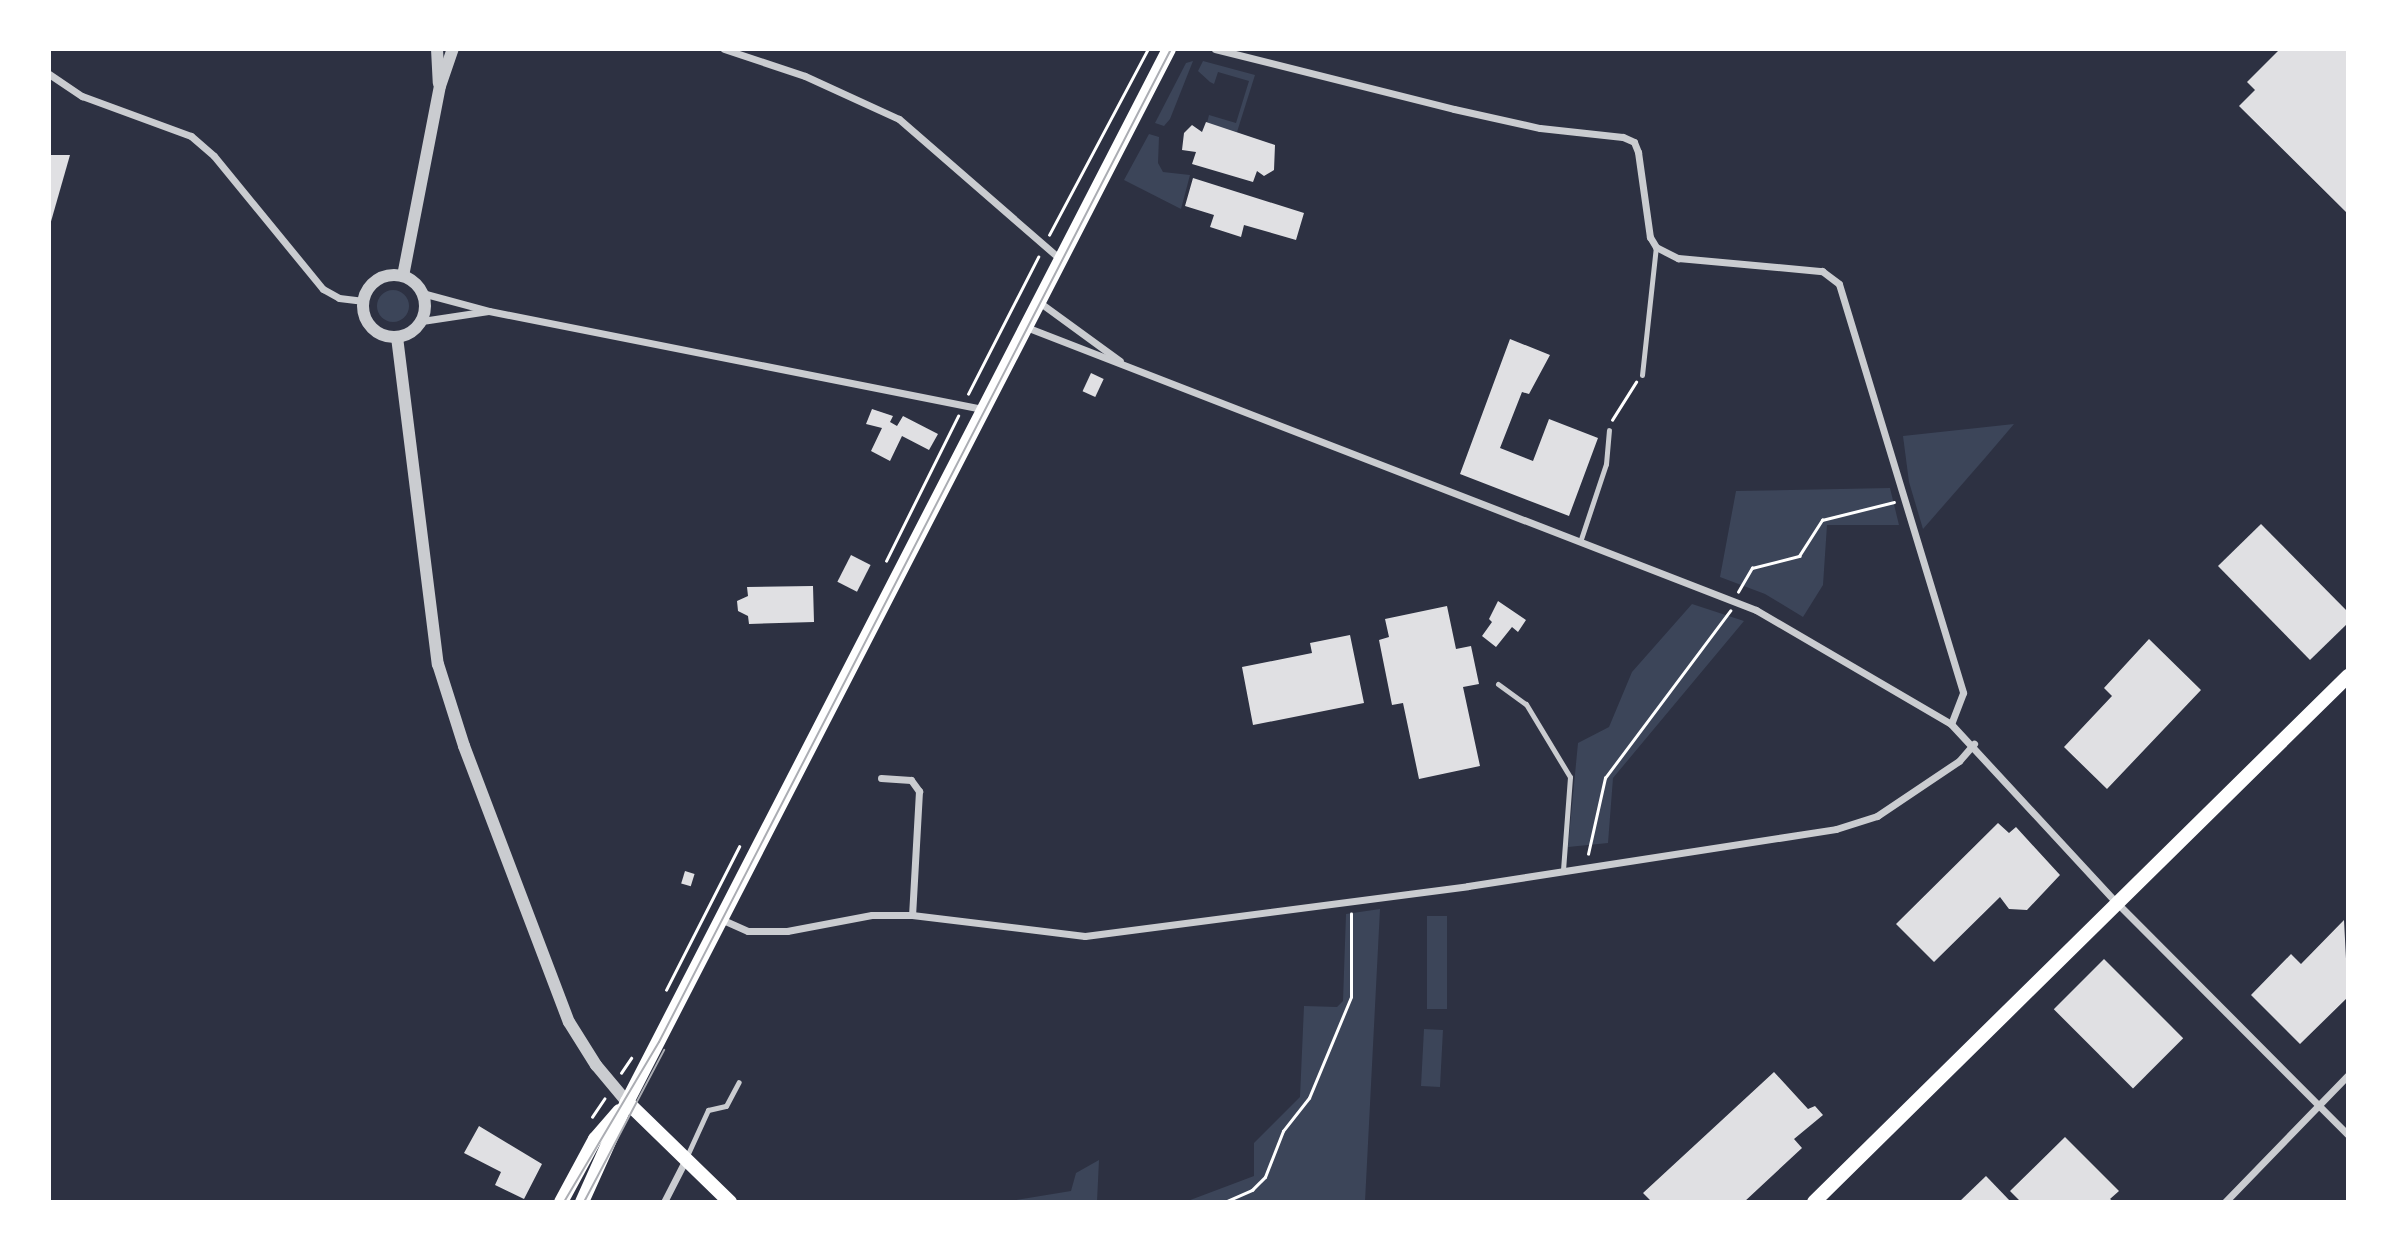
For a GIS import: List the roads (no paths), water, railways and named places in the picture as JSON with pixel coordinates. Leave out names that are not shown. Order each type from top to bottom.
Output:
[{"type":"main road","points":[[582,1202],[626,1102],[723,920],[1058,257],[1169,49]]},
{"type":"main road","points":[[1814,1202],[2348,676]]},
{"type":"main road","points":[[626,1102],[730,1202]]},
{"type":"main road","points":[[561,1202],[595,1139],[626,1102]]},
{"type":"street","points":[[437,49],[440,86]]},
{"type":"street","points":[[403,276],[440,86],[453,49]]},
{"type":"street","points":[[724,49],[805,76],[899,119],[1058,257]]},
{"type":"street","points":[[1215,49],[1540,128],[1623,137],[1634,142],[1638,152],[1650,237],[1656,247],[1678,258],[1822,271],[1839,284],[1963,693],[1951,724]]},
{"type":"street","points":[[49,74],[82,96],[191,136],[214,156],[323,289],[363,302]]},
{"type":"street","points":[[363,302],[377,280],[403,276]]},
{"type":"street","points":[[403,276],[422,293],[489,311],[963,404],[982,410]]},
{"type":"street","points":[[422,293],[422,321]]},
{"type":"street","points":[[1037,301],[1071,321],[1126,366]]},
{"type":"street","points":[[363,302],[372,328],[397,337]]},
{"type":"street","points":[[397,337],[422,321],[489,311]]},
{"type":"street","points":[[1024,326],[1735,601],[1775,620],[1851,669],[1951,724],[1973,744],[2117,903],[2348,1135]]},
{"type":"street","points":[[397,337],[438,664],[464,746],[569,1022],[612,1087],[626,1102]]},
{"type":"street","points":[[723,920],[748,931],[787,931],[872,915],[912,915],[1085,936],[1586,867],[1791,837],[1877,817],[1959,761],[1973,744]]},
{"type":"street","points":[[881,778],[911,780],[919,791],[912,915]]},
{"type":"street","points":[[2225,1202],[2348,1075]]},
{"type":"street","points":[[664,1202],[686,1158]]},
{"type":"lane","points":[[1642,375],[1656,247]]},
{"type":"lane","points":[[1580,542],[1606,464],[1609,430]]},
{"type":"lane","points":[[1498,684],[1526,704],[1570,777],[1563,870]]},
{"type":"lane","points":[[686,1158],[708,1111],[726,1106],[739,1082]]},
{"type":"tram line","points":[[564,1202],[659,1042],[1171,49]]},
{"type":"tram line","points":[[584,1202],[664,1050]]}]
